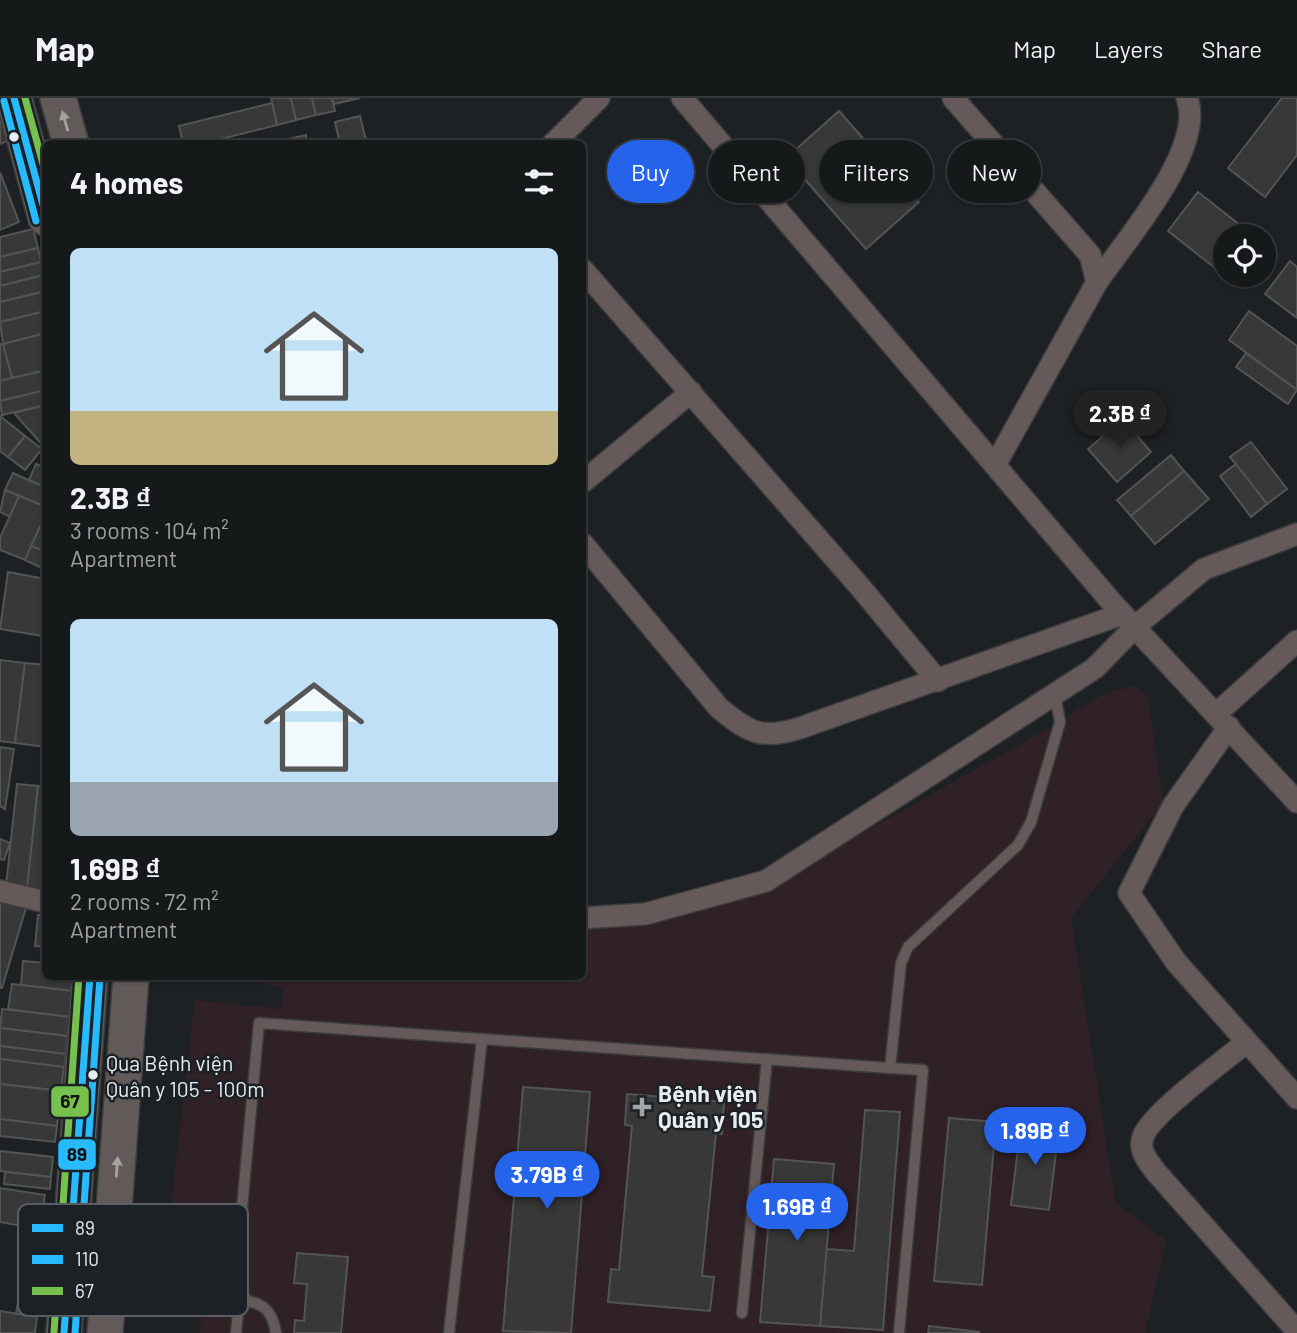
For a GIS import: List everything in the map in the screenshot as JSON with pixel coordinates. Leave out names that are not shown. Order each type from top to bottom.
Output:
[{"type":"highway","points":[[14,98],[42,203]]},
{"type":"highway","points":[[58,98],[70,140]]},
{"type":"highway","points":[[73,1204],[90,980]]},
{"type":"highway","points":[[114,1204],[131,980]]},
{"type":"street","points":[[557,140],[599,98]]},
{"type":"street","points":[[682,98],[1129,620],[1297,802]]},
{"type":"street","points":[[953,98],[1090,255],[1097,282]]},
{"type":"street","points":[[995,465],[1097,282],[1167,181],[1180,156],[1188,131],[1186,98]]},
{"type":"street","points":[[586,273],[938,681]]},
{"type":"street","points":[[586,480],[691,392]]},
{"type":"street","points":[[586,548],[719,708],[737,724],[759,735],[780,735],[1129,620],[1204,569],[1297,534]]},
{"type":"street","points":[[586,918],[645,914],[766,881],[1095,668],[1129,620]]},
{"type":"street","points":[[1297,641],[1222,720],[1173,806],[1129,893],[1176,962],[1297,1098]]},
{"type":"street","points":[[0,891],[42,901]]},
{"type":"street","points":[[1247,1042],[1155,1119],[1143,1137],[1142,1152],[1154,1171],[1297,1331]]},
{"type":"lane","points":[[890,1068],[901,963],[908,947],[1018,845],[1031,822],[1060,722],[1055,694]]},
{"type":"lane","points":[[241,1204],[258,1023],[923,1070],[899,1333]]},
{"type":"lane","points":[[449,1333],[482,1039]]},
{"type":"lane","points":[[743,1312],[767,1059]]},
{"type":"lane","points":[[248,1301],[259,1303],[269,1311],[276,1333]]},
{"type":"shaded area","name":"Bệnh viện Quân y 105","points":[[1134,686],[1148,697],[1163,803],[1071,918],[1116,1204],[1166,1240],[1145,1333],[199,1333],[202,1316],[248,1316],[248,1204],[171,1204],[195,1000],[281,1009],[284,987],[264,984],[265,980],[586,980],[586,923],[770,885],[1060,722],[1103,694]]},
{"type":"building","points":[[271,98],[291,98],[296,120],[277,125]]},
{"type":"building","points":[[291,98],[312,98],[316,115],[296,120]]},
{"type":"building","points":[[312,98],[332,98],[335,111],[316,115]]},
{"type":"building","points":[[332,98],[360,98],[334,104]]},
{"type":"building","points":[[1282,98],[1297,98],[1297,155],[1265,197],[1228,168]]},
{"type":"building","points":[[272,103],[277,125],[217,140],[182,140],[179,126]]},
{"type":"building","points":[[839,111],[864,140],[819,140],[819,196],[805,180],[805,141]]},
{"type":"building","points":[[360,116],[366,140],[339,140],[335,122]]},
{"type":"building","points":[[7,119],[14,138],[0,144],[0,121]]},
{"type":"building","points":[[306,135],[307,140],[284,140]]},
{"type":"building","points":[[0,172],[19,222],[0,230]]},
{"type":"building","points":[[1198,192],[1239,224],[1213,224],[1213,266],[1168,231]]},
{"type":"building","points":[[826,203],[918,203],[866,249]]},
{"type":"building","points":[[33,229],[38,248],[0,257],[0,237]]},
{"type":"building","points":[[38,248],[41,262],[0,272],[0,257]]},
{"type":"building","points":[[1290,261],[1297,267],[1297,318],[1265,294],[1270,287],[1276,287],[1276,279]]},
{"type":"building","points":[[41,262],[42,266],[42,276],[0,286],[0,272]]},
{"type":"building","points":[[42,276],[42,292],[0,302],[0,286]]},
{"type":"building","points":[[42,292],[42,312],[0,322],[0,302]]},
{"type":"building","points":[[1249,311],[1297,346],[1297,390],[1229,340]]},
{"type":"building","points":[[42,312],[42,334],[3,344],[0,322]]},
{"type":"building","points":[[42,334],[42,371],[12,378],[3,344]]},
{"type":"building","points":[[0,344],[3,344],[12,378],[0,381]]},
{"type":"building","points":[[1246,353],[1297,390],[1288,404],[1236,367]]},
{"type":"building","points":[[42,371],[42,391],[0,401],[0,381]]},
{"type":"building","points":[[42,391],[42,406],[2,415],[0,401]]},
{"type":"building","points":[[42,406],[42,444],[14,413]]},
{"type":"building","points":[[0,416],[25,436],[8,457],[0,451]]},
{"type":"building","points":[[1123,419],[1151,452],[1117,482],[1088,449]]},
{"type":"building","points":[[25,436],[42,449],[25,470],[8,457]]},
{"type":"building","points":[[1251,442],[1287,489],[1267,504],[1230,457]]},
{"type":"building","points":[[1171,455],[1184,471],[1131,516],[1117,500]]},
{"type":"building","points":[[36,464],[42,466],[42,486],[29,480]]},
{"type":"building","points":[[1236,464],[1267,504],[1251,517],[1220,476]]},
{"type":"building","points":[[1184,471],[1209,499],[1155,544],[1131,516]]},
{"type":"building","points":[[13,473],[42,486],[42,505],[5,490]]},
{"type":"building","points":[[5,490],[19,496],[10,517],[0,512]]},
{"type":"building","points":[[19,496],[42,505],[42,523],[25,560],[0,550],[0,538]]},
{"type":"building","points":[[42,523],[42,550],[31,546]]},
{"type":"building","points":[[31,546],[42,550],[42,568],[25,560]]},
{"type":"building","points":[[8,572],[42,578],[42,636],[0,629]]},
{"type":"building","points":[[0,660],[25,663],[15,743],[0,741]]},
{"type":"building","points":[[25,663],[42,665],[42,746],[15,743]]},
{"type":"building","points":[[0,747],[14,749],[5,809],[0,806]]},
{"type":"building","points":[[17,784],[38,786],[27,889],[6,886]]},
{"type":"building","points":[[38,786],[42,786],[42,891],[27,889]]},
{"type":"building","points":[[0,839],[10,843],[4,860],[0,859]]},
{"type":"building","points":[[0,900],[26,908],[2,988],[0,988]]},
{"type":"building","points":[[38,915],[42,915],[42,947],[35,946]]},
{"type":"building","points":[[23,961],[42,963],[42,980],[74,980],[73,991],[21,985]]},
{"type":"building","points":[[12,984],[73,991],[70,1017],[8,1009]]},
{"type":"building","points":[[2,1009],[70,1017],[67,1036],[0,1028]]},
{"type":"building","points":[[0,1028],[67,1036],[66,1054],[0,1046]]},
{"type":"building","points":[[0,1046],[66,1054],[64,1067],[0,1059]]},
{"type":"building","points":[[0,1059],[64,1067],[61,1091],[0,1084]]},
{"type":"building","points":[[0,1084],[61,1091],[57,1126],[0,1119]]},
{"type":"building","points":[[523,1087],[590,1092],[571,1333],[503,1331]]},
{"type":"building","points":[[627,1094],[724,1102],[722,1134],[716,1133],[702,1276],[714,1277],[710,1311],[608,1302],[611,1269],[619,1270],[632,1126],[625,1125]]},
{"type":"building","points":[[865,1110],[900,1112],[883,1330],[820,1326],[826,1249],[854,1251]]},
{"type":"building","points":[[949,1118],[996,1122],[982,1285],[934,1281]]},
{"type":"building","points":[[0,1119],[57,1126],[55,1142],[0,1136]]},
{"type":"building","points":[[1021,1124],[1059,1128],[1049,1210],[1011,1205]]},
{"type":"building","points":[[0,1151],[53,1157],[51,1177],[0,1171]]},
{"type":"building","points":[[774,1159],[834,1164],[820,1326],[760,1322]]},
{"type":"building","points":[[5,1172],[51,1177],[50,1189],[4,1184]]},
{"type":"building","points":[[0,1188],[45,1195],[44,1204],[18,1204],[18,1225],[0,1222]]},
{"type":"building","points":[[297,1253],[348,1257],[341,1333],[294,1333],[295,1320],[304,1321],[307,1284],[294,1283]]},
{"type":"building","points":[[0,1311],[37,1317],[35,1333],[0,1333]]},
{"type":"building","points":[[929,1326],[979,1332],[979,1333],[928,1333]]},
{"type":"transit line","name":"89","points":[[14,98],[42,201]]},
{"type":"transit line","name":"67","points":[[25,98],[42,160]]},
{"type":"transit line","name":"110","points":[[4,101],[36,221]]},
{"type":"transit line","name":"67","points":[[63,1204],[79,980]]},
{"type":"transit line","name":"89","points":[[73,1204],[90,980]]},
{"type":"transit line","name":"110","points":[[84,1204],[100,980]]},
{"type":"transit line","name":"67","points":[[54,1332],[55,1316]]},
{"type":"transit line","name":"89","points":[[64,1333],[65,1316]]},
{"type":"transit line","name":"110","points":[[75,1333],[76,1316]]},
{"type":"place","name":"Qua Bệnh viện Quân y 105 - 100m","points":[[93,1075]]},
{"type":"place","name":"Bệnh viện Quân y 105","points":[[642,1107]]}]
